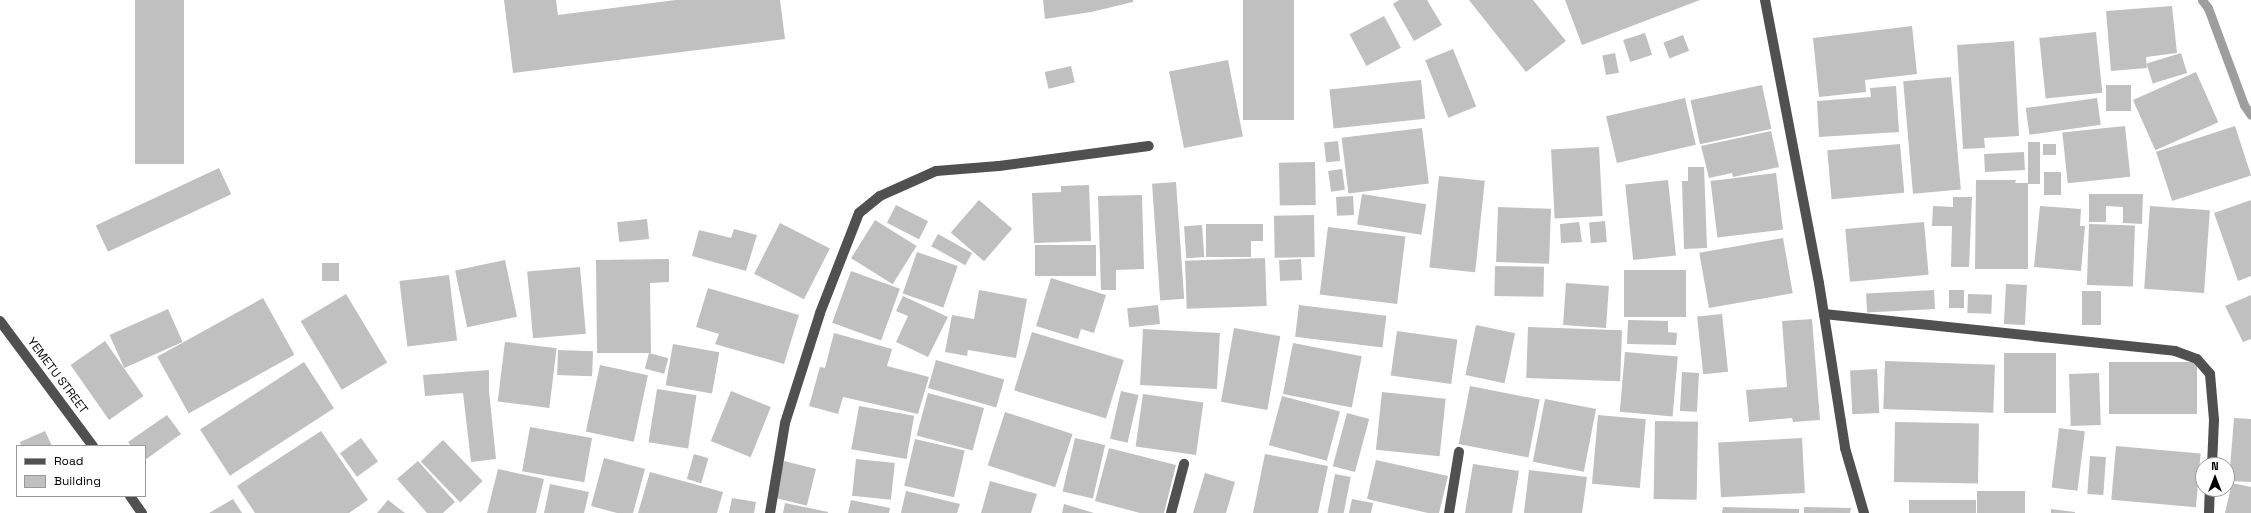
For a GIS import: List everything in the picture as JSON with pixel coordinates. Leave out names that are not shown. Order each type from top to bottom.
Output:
[{"type":"street","points":[[1765,0],[1824,314],[1846,448],[1864,513]]},
{"type":"street","points":[[770,513],[785,423],[820,313],[859,213],[880,196],[936,171],[999,166],[1148,146]]},
{"type":"street","points":[[1824,314],[2176,351],[2197,359],[2210,374],[2214,420],[2212,457]]},
{"type":"street","name":"YEMETU STREET","points":[[0,321],[92,445]]},
{"type":"street","points":[[1449,513],[1459,452]]},
{"type":"street","points":[[1171,513],[1184,464]]},
{"type":"street","points":[[131,497],[142,513]]},
{"type":"street","points":[[2209,513],[2210,497]]},
{"type":"building","points":[[135,0],[184,0],[184,164],[135,164]]},
{"type":"building","points":[[504,0],[556,0],[558,15],[676,0],[780,0],[785,39],[513,73]]},
{"type":"building","points":[[1043,0],[1133,0],[1133,2],[1091,12],[1045,19]]},
{"type":"building","points":[[1243,0],[1294,0],[1294,120],[1243,120]]},
{"type":"building","points":[[1399,0],[1427,0],[1442,25],[1414,41],[1393,4]]},
{"type":"building","points":[[1469,0],[1533,0],[1566,41],[1526,72]]},
{"type":"building","points":[[1565,0],[1700,0],[1582,45]]},
{"type":"building","points":[[2172,6],[2177,53],[2146,57],[2147,68],[2111,71],[2106,11]]},
{"type":"building","points":[[1384,16],[1401,48],[1366,66],[1350,34]]},
{"type":"building","points":[[1912,26],[1917,74],[1865,80],[1866,92],[1819,97],[1813,38]]},
{"type":"building","points":[[2096,32],[2102,93],[2046,99],[2039,38]]},
{"type":"building","points":[[1645,33],[1652,55],[1630,62],[1623,40]]},
{"type":"building","points":[[1683,35],[1689,51],[1669,58],[1663,43]]},
{"type":"building","points":[[2014,41],[2019,136],[1984,138],[1985,148],[1963,149],[1957,45]]},
{"type":"building","points":[[1453,49],[1476,106],[1448,118],[1425,60]]},
{"type":"building","points":[[1615,53],[1619,73],[1606,75],[1602,55]]},
{"type":"building","points":[[2181,53],[2187,73],[2153,84],[2147,64]]},
{"type":"building","points":[[1228,60],[1243,137],[1184,148],[1169,71]]},
{"type":"building","points":[[1071,66],[1075,83],[1049,89],[1045,72]]},
{"type":"building","points":[[2196,72],[2218,122],[2155,150],[2133,100]]},
{"type":"building","points":[[1951,77],[1961,190],[1913,194],[1903,81]]},
{"type":"building","points":[[1421,80],[1425,119],[1334,128],[1330,90]]},
{"type":"building","points":[[1762,85],[1771,129],[1700,144],[1691,100]]},
{"type":"building","points":[[2106,85],[2131,85],[2131,111],[2106,111]]},
{"type":"building","points":[[1896,86],[1899,132],[1819,137],[1817,101],[1871,97],[1870,88]]},
{"type":"building","points":[[1685,98],[1696,145],[1617,163],[1606,116]]},
{"type":"building","points":[[2097,98],[2101,125],[2029,135],[2026,108]]},
{"type":"building","points":[[2125,126],[2130,177],[2068,183],[2062,133]]},
{"type":"building","points":[[2235,126],[2251,175],[2172,201],[2156,152]]},
{"type":"building","points":[[1422,128],[1429,184],[1348,193],[1342,138]]},
{"type":"building","points":[[1771,131],[1779,167],[1733,177],[1732,173],[1709,178],[1701,146]]},
{"type":"building","points":[[1338,141],[1340,161],[1326,162],[1324,142]]},
{"type":"building","points":[[2028,142],[2040,142],[2040,184],[2028,184],[2028,269],[1975,269],[1976,180],[2016,180],[2015,183],[2028,183]]},
{"type":"building","points":[[1900,144],[1904,193],[1832,199],[1827,150]]},
{"type":"building","points":[[2043,144],[2056,144],[2056,155],[2043,155]]},
{"type":"building","points":[[1599,147],[1603,216],[1555,218],[1551,150]]},
{"type":"building","points":[[2024,152],[2025,170],[1985,172],[1984,154]]},
{"type":"building","points":[[1315,162],[1316,205],[1280,206],[1279,163]]},
{"type":"building","points":[[1688,167],[1704,167],[1707,248],[1684,249],[1682,181],[1688,181]]},
{"type":"building","points":[[219,168],[231,194],[108,252],[96,225]]},
{"type":"building","points":[[1342,169],[1345,190],[1331,192],[1328,171]]},
{"type":"building","points":[[2044,172],[2061,172],[2061,195],[2044,195]]},
{"type":"building","points":[[1776,173],[1783,230],[1717,238],[1710,181]]},
{"type":"building","points":[[1439,176],[1485,181],[1475,272],[1429,267]]},
{"type":"building","points":[[1668,180],[1676,256],[1633,260],[1625,184]]},
{"type":"building","points":[[1176,182],[1184,299],[1160,300],[1152,184]]},
{"type":"building","points":[[1089,185],[1091,241],[1034,243],[1032,193],[1061,192],[1061,186]]},
{"type":"building","points":[[1362,194],[1426,204],[1421,235],[1357,225]]},
{"type":"building","points":[[2089,194],[2143,194],[2142,224],[2123,223],[2123,207],[2106,206],[2106,222],[2089,222]]},
{"type":"building","points":[[1142,195],[1144,269],[1116,270],[1116,290],[1101,290],[1098,196]]},
{"type":"building","points":[[1353,196],[1354,215],[1337,216],[1336,197]]},
{"type":"building","points":[[1953,197],[1972,197],[1969,267],[1951,267],[1952,226],[1932,226],[1933,206],[1953,207]]},
{"type":"building","points":[[979,200],[1012,229],[984,261],[951,232]]},
{"type":"building","points":[[2251,200],[2251,276],[2238,281],[2214,213]]},
{"type":"building","points":[[896,205],[928,221],[919,239],[887,223]]},
{"type":"building","points":[[2040,206],[2081,209],[2080,226],[2085,226],[2081,271],[2034,267]]},
{"type":"building","points":[[2150,206],[2210,210],[2204,293],[2144,289]]},
{"type":"building","points":[[1498,207],[1551,209],[1549,264],[1496,262]]},
{"type":"building","points":[[1314,215],[1315,257],[1275,258],[1274,216]]},
{"type":"building","points":[[647,219],[649,239],[619,242],[617,222]]},
{"type":"building","points":[[875,220],[917,246],[893,284],[851,258]]},
{"type":"building","points":[[1605,221],[1607,242],[1591,243],[1589,222]]},
{"type":"building","points":[[1579,222],[1582,242],[1561,243],[1560,224]]},
{"type":"building","points":[[1924,222],[1929,275],[1850,282],[1845,229]]},
{"type":"building","points":[[780,223],[830,248],[804,299],[754,274]]},
{"type":"building","points":[[1206,224],[1263,224],[1263,241],[1251,241],[1251,257],[1206,257]]},
{"type":"building","points":[[2089,224],[2135,226],[2133,287],[2087,285]]},
{"type":"building","points":[[1202,225],[1204,257],[1186,258],[1184,226]]},
{"type":"building","points":[[1328,227],[1405,237],[1397,304],[1320,294]]},
{"type":"building","points":[[734,229],[757,235],[746,271],[692,256],[699,230],[731,238]]},
{"type":"building","points":[[938,234],[972,253],[965,265],[931,246]]},
{"type":"building","points":[[1783,238],[1793,293],[1709,308],[1699,253]]},
{"type":"building","points":[[1035,245],[1096,245],[1096,276],[1035,276]]},
{"type":"building","points":[[917,252],[958,266],[943,308],[903,294]]},
{"type":"building","points":[[1265,258],[1267,306],[1187,309],[1185,261]]},
{"type":"building","points":[[669,259],[669,282],[650,283],[651,353],[597,353],[596,260]]},
{"type":"building","points":[[1301,259],[1302,280],[1280,281],[1279,260]]},
{"type":"building","points":[[505,260],[517,317],[467,327],[455,271]]},
{"type":"building","points":[[322,263],[339,263],[339,281],[322,281]]},
{"type":"building","points":[[1495,266],[1544,267],[1543,297],[1494,296]]},
{"type":"building","points":[[580,267],[586,334],[533,338],[527,272]]},
{"type":"building","points":[[1624,270],[1686,270],[1686,317],[1624,317]]},
{"type":"building","points":[[851,271],[900,289],[881,340],[832,323]]},
{"type":"building","points":[[449,275],[457,341],[407,347],[399,281]]},
{"type":"building","points":[[1051,278],[1106,295],[1094,333],[1081,329],[1078,339],[1036,326]]},
{"type":"building","points":[[1566,283],[1609,286],[1606,328],[1563,325]]},
{"type":"building","points":[[2006,284],[2027,285],[2025,325],[2004,324]]},
{"type":"building","points":[[708,288],[799,315],[784,364],[715,344],[719,334],[696,327]]},
{"type":"building","points":[[979,290],[1027,299],[1016,358],[968,350],[967,356],[945,352],[952,315],[974,319]]},
{"type":"building","points":[[1934,290],[1935,309],[1867,313],[1866,294]]},
{"type":"building","points":[[1949,290],[1964,290],[1964,308],[1949,308]]},
{"type":"building","points":[[2082,291],[2101,291],[2101,325],[2082,325]]},
{"type":"building","points":[[346,294],[387,363],[342,390],[301,321]]},
{"type":"building","points":[[1968,294],[1992,295],[1991,314],[1967,313]]},
{"type":"building","points":[[2251,295],[2251,339],[2243,342],[2225,306]]},
{"type":"building","points":[[903,296],[948,317],[928,357],[896,342],[908,316],[896,311]]},
{"type":"building","points":[[263,298],[295,355],[189,414],[157,357]]},
{"type":"building","points":[[1158,305],[1160,324],[1129,327],[1127,308]]},
{"type":"building","points":[[1299,305],[1386,316],[1382,347],[1295,337]]},
{"type":"building","points":[[168,309],[183,342],[124,368],[110,335]]},
{"type":"building","points":[[1722,314],[1728,372],[1703,374],[1697,317]]},
{"type":"building","points":[[1812,319],[1820,420],[1793,422],[1792,418],[1749,422],[1746,390],[1787,387],[1782,321]]},
{"type":"building","points":[[1628,320],[1668,321],[1668,332],[1677,333],[1676,345],[1627,344]]},
{"type":"building","points":[[1476,325],[1515,333],[1505,383],[1465,375]]},
{"type":"building","points":[[1528,327],[1622,330],[1620,381],[1526,378]]},
{"type":"building","points":[[1234,328],[1280,336],[1267,410],[1221,402]]},
{"type":"building","points":[[1143,329],[1220,333],[1217,389],[1140,385]]},
{"type":"building","points":[[1397,331],[1457,339],[1451,384],[1391,376]]},
{"type":"building","points":[[1032,332],[1124,360],[1106,418],[1014,390]]},
{"type":"building","points":[[834,333],[892,349],[887,366],[929,377],[918,414],[843,397],[838,414],[809,406],[820,367],[825,368]]},
{"type":"building","points":[[105,341],[143,396],[109,420],[71,365]]},
{"type":"building","points":[[505,342],[557,348],[549,408],[498,402]]},
{"type":"building","points":[[1293,343],[1362,356],[1352,407],[1283,394]]},
{"type":"building","points":[[673,344],[719,352],[712,394],[666,385]]},
{"type":"building","points":[[558,350],[593,351],[592,376],[557,375]]},
{"type":"building","points":[[1625,352],[1678,357],[1673,416],[1620,412]]},
{"type":"building","points":[[649,353],[668,358],[664,374],[645,368]]},
{"type":"building","points":[[2004,353],[2056,353],[2056,413],[2004,413]]},
{"type":"building","points":[[936,360],[1004,380],[996,407],[928,388]]},
{"type":"building","points":[[1885,361],[1995,365],[1993,413],[1883,409]]},
{"type":"building","points":[[304,362],[334,408],[230,476],[200,430]]},
{"type":"building","points":[[2109,362],[2197,362],[2197,414],[2109,414]]},
{"type":"building","points":[[600,365],[648,375],[634,442],[586,432]]},
{"type":"building","points":[[1877,369],[1879,413],[1852,414],[1850,370]]},
{"type":"building","points":[[489,370],[489,391],[496,459],[471,462],[463,393],[425,396],[423,375]]},
{"type":"building","points":[[1682,372],[1699,373],[1697,412],[1680,411]]},
{"type":"building","points":[[2099,373],[2101,425],[2071,426],[2069,374]]},
{"type":"building","points":[[1470,386],[1540,400],[1528,457],[1459,444]]},
{"type":"building","points":[[657,389],[697,395],[688,449],[649,442]]},
{"type":"building","points":[[731,391],[771,407],[751,457],[711,441]]},
{"type":"building","points":[[1121,391],[1139,395],[1128,443],[1110,439]]},
{"type":"building","points":[[1382,392],[1446,399],[1440,456],[1376,450]]},
{"type":"building","points":[[928,393],[984,408],[973,451],[917,436]]},
{"type":"building","points":[[1143,394],[1203,402],[1196,455],[1136,446]]},
{"type":"building","points":[[1282,396],[1340,412],[1327,461],[1269,445]]},
{"type":"building","points":[[1545,399],[1596,409],[1584,472],[1533,462]]},
{"type":"building","points":[[859,406],[914,416],[907,459],[851,449]]},
{"type":"building","points":[[1005,412],[1073,434],[1055,487],[988,465]]},
{"type":"building","points":[[1347,413],[1369,419],[1355,472],[1333,466]]},
{"type":"building","points":[[167,415],[181,434],[146,459],[146,445],[130,445],[128,442]]},
{"type":"building","points":[[1598,415],[1646,419],[1640,488],[1592,484]]},
{"type":"building","points":[[2234,418],[2251,419],[2251,482],[2235,481],[2235,457],[2231,457]]},
{"type":"building","points":[[1655,421],[1698,422],[1697,500],[1654,499]]},
{"type":"building","points":[[1895,422],[1979,423],[1978,483],[1894,482]]},
{"type":"building","points":[[530,427],[592,438],[584,482],[522,471]]},
{"type":"building","points":[[2059,428],[2085,431],[2077,491],[2052,488]]},
{"type":"building","points":[[45,431],[52,445],[21,445],[20,442]]},
{"type":"building","points":[[321,431],[368,500],[349,513],[255,513],[237,486]]},
{"type":"building","points":[[361,438],[378,461],[357,477],[340,453]]},
{"type":"building","points":[[1075,438],[1105,445],[1093,499],[1063,492]]},
{"type":"building","points":[[1802,438],[1805,493],[1721,497],[1718,442]]},
{"type":"building","points":[[915,439],[965,450],[954,497],[904,486]]},
{"type":"building","points":[[443,440],[483,481],[460,503],[421,462]]},
{"type":"building","points":[[2116,446],[2201,453],[2200,457],[2195,457],[2196,507],[2111,500]]},
{"type":"building","points":[[1109,448],[1176,465],[1164,513],[1140,513],[1095,501]]},
{"type":"building","points":[[694,454],[708,458],[701,483],[687,479]]},
{"type":"building","points":[[1265,454],[1328,466],[1318,513],[1253,513]]},
{"type":"building","points":[[2090,456],[2106,457],[2103,495],[2087,494]]},
{"type":"building","points":[[604,458],[645,469],[633,513],[617,513],[591,506]]},
{"type":"building","points":[[856,459],[895,463],[891,500],[852,496]]},
{"type":"building","points":[[1376,460],[1448,476],[1439,513],[1428,513],[1367,499]]},
{"type":"building","points":[[418,461],[455,502],[443,513],[427,513],[397,479]]},
{"type":"building","points":[[784,461],[816,469],[807,506],[775,498]]},
{"type":"building","points":[[1473,464],[1519,471],[1512,513],[1465,513]]},
{"type":"building","points":[[498,469],[544,479],[536,513],[487,513]]},
{"type":"building","points":[[1529,470],[1587,477],[1582,513],[1524,513]]},
{"type":"building","points":[[650,472],[723,492],[717,513],[638,513]]},
{"type":"building","points":[[1205,473],[1235,482],[1226,513],[1193,513]]},
{"type":"building","points":[[1335,474],[1351,477],[1344,513],[1327,513]]},
{"type":"building","points":[[990,481],[1037,494],[1031,513],[981,513]]},
{"type":"building","points":[[550,484],[589,492],[584,513],[544,513]]},
{"type":"building","points":[[2235,484],[2251,487],[2251,513],[2225,513],[2229,497],[2235,497]]},
{"type":"building","points":[[906,491],[960,504],[957,513],[901,513]]},
{"type":"building","points":[[1977,491],[2025,491],[2025,513],[1977,513]]},
{"type":"building","points":[[732,498],[756,502],[754,513],[729,513]]},
{"type":"building","points":[[233,499],[242,513],[209,513]]},
{"type":"building","points":[[1352,499],[1373,503],[1371,513],[1349,513]]},
{"type":"building","points":[[388,500],[405,513],[377,513]]},
{"type":"building","points":[[851,500],[890,508],[889,513],[848,513]]},
{"type":"building","points":[[1909,500],[1976,500],[1976,513],[1909,513]]},
{"type":"building","points":[[785,503],[828,512],[828,513],[783,513]]},
{"type":"building","points":[[1064,504],[1094,513],[1062,513]]},
{"type":"building","points":[[1723,507],[1799,509],[1799,513],[1722,513]]},
{"type":"building","points":[[1804,507],[1851,508],[1850,513],[1804,513]]},
{"type":"building","points":[[2051,509],[2075,512],[2075,513],[2051,513]]},
{"type":"waterway","points":[[2202,0],[2208,8],[2244,105],[2251,115]]}]
